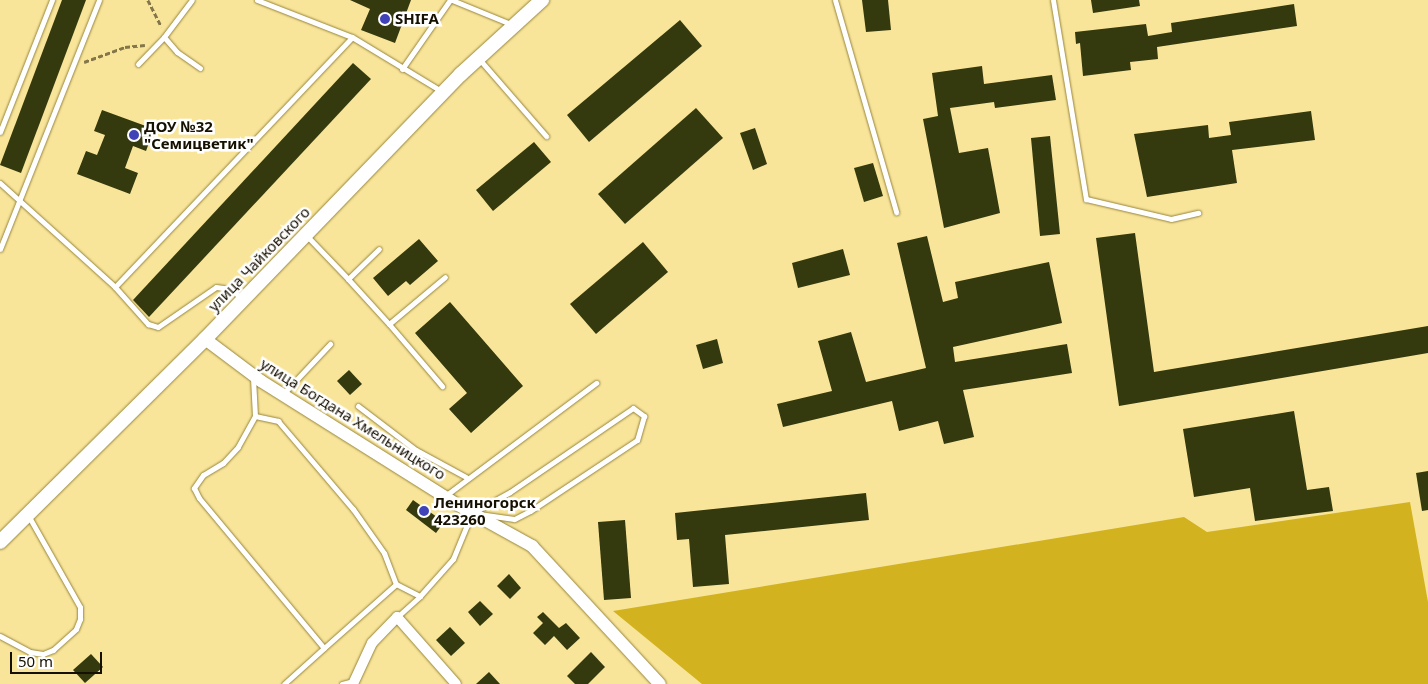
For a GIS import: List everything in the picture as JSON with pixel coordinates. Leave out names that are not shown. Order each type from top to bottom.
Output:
[{"type":"main road","name":"улица Чайковского","points":[[0,542],[205,339],[443,92],[536,2]]},
{"type":"street","name":"улица Богдана Хмельницкого","points":[[205,339],[282,394],[444,496],[532,546],[660,684]]},
{"type":"street","points":[[353,682],[372,643],[397,617],[456,684]]},
{"type":"lane","points":[[0,132],[52,0]]},
{"type":"lane","points":[[0,249],[99,0]]},
{"type":"lane","points":[[138,64],[165,36],[192,0]]},
{"type":"lane","points":[[256,0],[352,38],[443,92]]},
{"type":"lane","points":[[402,69],[451,0],[513,25]]},
{"type":"lane","points":[[835,0],[896,212]]},
{"type":"lane","points":[[1053,0],[1086,199],[1171,219],[1198,213]]},
{"type":"lane","points":[[165,36],[177,52],[200,68]]},
{"type":"lane","points":[[115,287],[352,38]]},
{"type":"lane","points":[[478,58],[546,136]]},
{"type":"lane","points":[[0,183],[115,287],[146,322],[158,327],[216,287],[231,289],[242,300]]},
{"type":"lane","points":[[306,235],[389,324],[442,386]]},
{"type":"lane","points":[[348,279],[379,249]]},
{"type":"lane","points":[[389,324],[445,277]]},
{"type":"lane","points":[[282,394],[330,344]]},
{"type":"lane","points":[[253,375],[255,416],[238,447],[223,464],[203,475],[194,488],[199,498],[324,648]]},
{"type":"lane","points":[[444,496],[466,477],[596,383]]},
{"type":"lane","points":[[358,406],[416,450],[466,477]]},
{"type":"lane","points":[[397,617],[420,596],[453,559],[472,513],[510,492],[633,408],[644,416],[638,440],[530,511],[514,519],[472,513]]},
{"type":"lane","points":[[255,416],[278,421],[353,509],[384,553],[396,584],[420,596]]},
{"type":"lane","points":[[0,636],[30,652],[43,654],[53,650],[76,629],[80,619],[80,607],[28,514]]},
{"type":"lane","points":[[284,684],[396,584]]},
{"type":"lane","points":[[342,684],[353,682]]},
{"type":"path","points":[[148,0],[165,36]]},
{"type":"path","points":[[75,60],[85,62],[125,47],[157,45]]},
{"type":"shaded area","points":[[1410,502],[1428,602],[1428,684],[702,684],[613,611],[1184,517],[1207,532]]},
{"type":"building","points":[[62,0],[86,0],[21,173],[0,165]]},
{"type":"building","name":"SHIFA","points":[[350,0],[411,0],[395,43],[361,30],[370,9]]},
{"type":"building","points":[[862,0],[888,0],[891,30],[866,32]]},
{"type":"building","points":[[1091,0],[1139,0],[1140,6],[1093,13]]},
{"type":"building","points":[[1294,4],[1297,26],[1157,47],[1158,59],[1130,62],[1131,70],[1083,76],[1080,43],[1076,44],[1075,32],[1146,24],[1148,36],[1172,32],[1171,23]]},
{"type":"building","points":[[680,20],[702,46],[589,142],[567,115]]},
{"type":"building","points":[[353,63],[371,79],[149,317],[133,300]]},
{"type":"building","points":[[982,66],[984,84],[1052,75],[1056,100],[995,108],[994,102],[950,108],[959,153],[988,148],[1000,213],[944,228],[923,119],[938,116],[932,73]]},
{"type":"building","points":[[696,108],[723,138],[625,224],[598,194]]},
{"type":"building","points":[[102,110],[154,129],[146,151],[133,146],[125,168],[138,173],[130,194],[77,174],[86,151],[97,155],[105,135],[94,131]]},
{"type":"building","points":[[1311,111],[1315,140],[1232,150],[1237,183],[1147,197],[1134,134],[1208,125],[1209,138],[1231,135],[1229,122]]},
{"type":"building","points":[[755,128],[767,164],[753,170],[740,133]]},
{"type":"building","points":[[1050,136],[1060,234],[1040,236],[1031,138]]},
{"type":"building","points":[[534,142],[551,162],[493,211],[476,190]]},
{"type":"building","points":[[873,163],[883,196],[864,202],[854,168]]},
{"type":"building","points":[[1135,233],[1154,372],[1428,326],[1428,353],[1119,406],[1096,238]]},
{"type":"building","points":[[927,236],[943,302],[958,298],[955,282],[1049,262],[1062,323],[953,347],[955,362],[1067,344],[1072,373],[963,390],[974,437],[944,444],[938,421],[899,431],[892,401],[783,427],[777,404],[832,391],[818,341],[851,332],[866,382],[926,368],[897,243]]},
{"type":"building","points":[[419,239],[438,261],[410,285],[406,281],[388,296],[373,278]]},
{"type":"building","points":[[643,242],[668,272],[596,334],[570,304]]},
{"type":"building","points":[[843,249],[850,275],[798,288],[792,263]]},
{"type":"building","points":[[450,302],[523,386],[471,433],[449,409],[467,393],[415,333]]},
{"type":"building","points":[[717,339],[723,363],[703,369],[696,345]]},
{"type":"building","points":[[349,370],[362,384],[350,395],[337,381]]},
{"type":"building","points":[[1294,411],[1307,490],[1329,487],[1333,511],[1255,521],[1250,488],[1194,497],[1183,429]]},
{"type":"building","points":[[1428,471],[1428,510],[1422,511],[1416,473]]},
{"type":"building","points":[[866,493],[869,520],[725,535],[729,584],[693,587],[689,539],[677,540],[675,513]]},
{"type":"building","points":[[413,500],[444,522],[436,533],[406,510]]},
{"type":"building","points":[[625,520],[631,598],[604,600],[598,522]]},
{"type":"building","points":[[509,574],[521,588],[510,599],[497,586]]},
{"type":"building","points":[[480,601],[493,614],[480,626],[468,612]]},
{"type":"building","points":[[543,612],[559,628],[566,623],[580,638],[567,650],[554,636],[545,645],[533,633],[543,623],[537,617]]},
{"type":"building","points":[[450,627],[465,643],[451,656],[436,640]]},
{"type":"building","points":[[591,652],[605,667],[588,684],[575,684],[567,676]]},
{"type":"building","points":[[91,654],[103,667],[85,683],[73,670]]},
{"type":"building","points":[[489,672],[500,684],[476,684]]},
{"type":"place","name":"SHIFA","points":[[385,19]]},
{"type":"place","name":"ДОУ №32 \"Семицветик\"","points":[[134,135]]},
{"type":"place","name":"Лениногорск 423260","points":[[424,511]]}]
